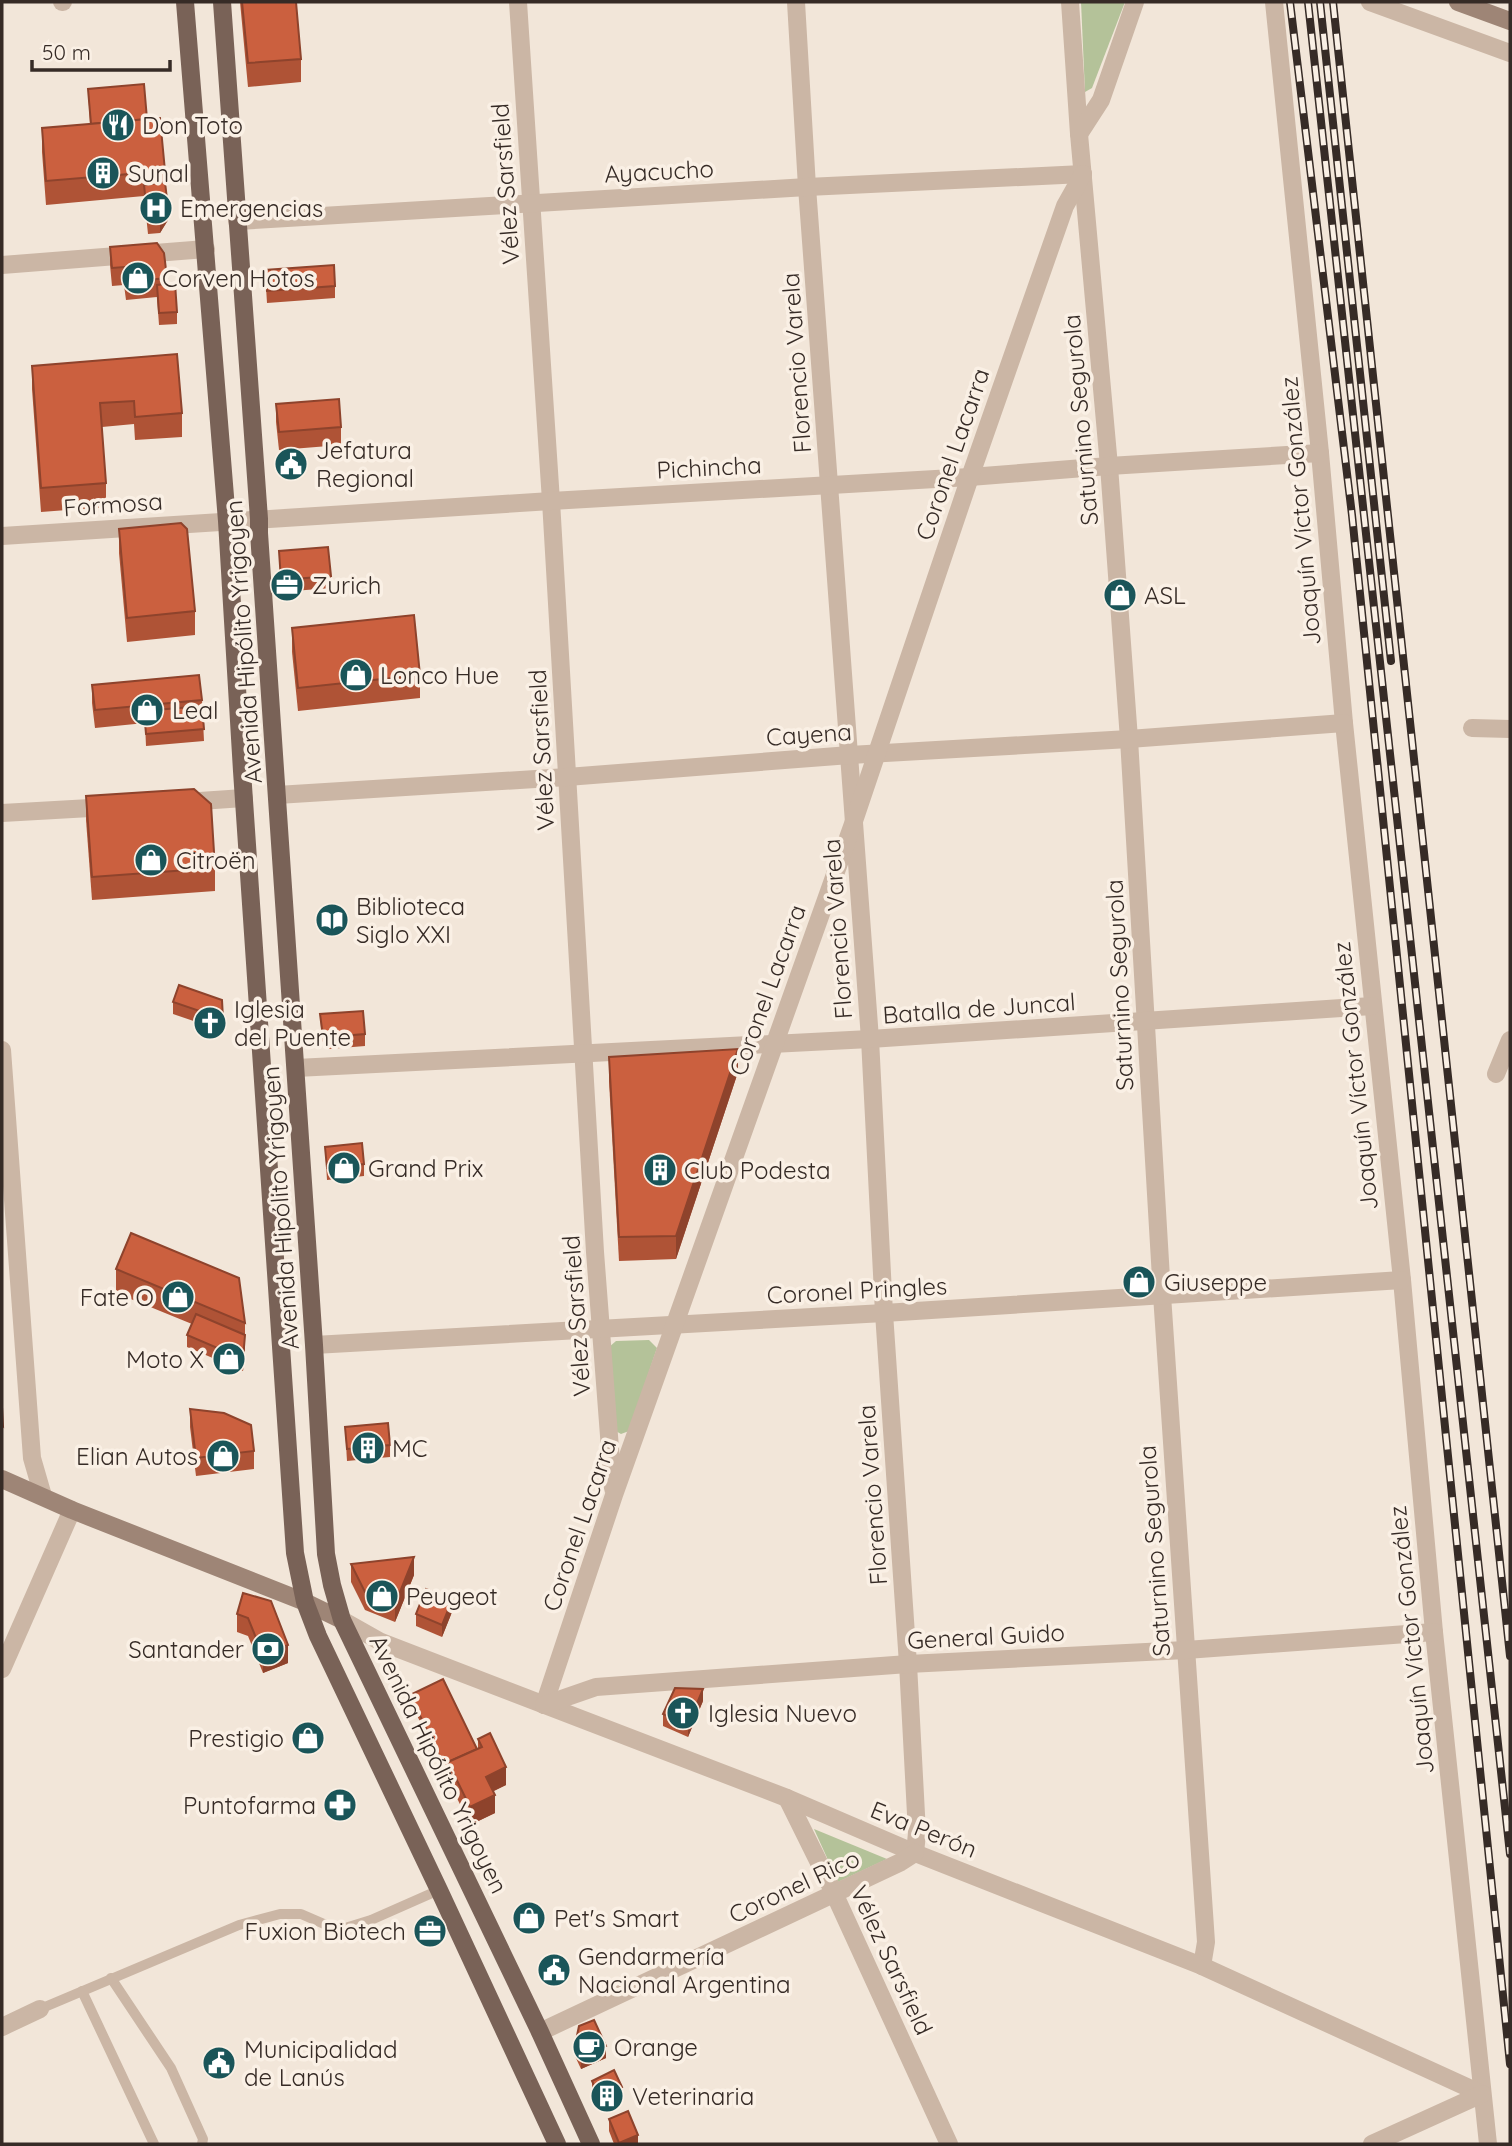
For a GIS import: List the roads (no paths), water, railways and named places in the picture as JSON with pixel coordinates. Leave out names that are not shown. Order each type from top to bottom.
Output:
[{"type":"main road","name":"Avenida Hipólito Yrigoyen","points":[[185,2],[227,521],[294,1539],[305,1602],[318,1636],[557,2144]]},
{"type":"main road","name":"Avenida Hipólito Yrigoyen","points":[[222,2],[260,519],[258,533],[296,1068],[326,1554],[342,1620],[591,2144]]},
{"type":"street","name":"Vélez Sarsfield","points":[[518,2],[551,501],[583,1053],[614,1495]]},
{"type":"street","name":"Florencio Varela","points":[[796,2],[807,187],[870,1039],[884,1313],[908,1664],[917,1833],[915,1853]]},
{"type":"street","name":"Saturnino Segurola","points":[[1070,2],[1129,739],[1162,1295],[1206,1942],[1202,1966]]},
{"type":"street","points":[[1079,134],[1101,100],[1136,2]]},
{"type":"street","name":"Joaquín Víctor González","points":[[1274,2],[1320,453],[1344,723],[1402,1280],[1434,1632],[1488,2144]]},
{"type":"street","points":[[1370,2],[1510,53]]},
{"type":"street","points":[[1458,2],[1510,21]]},
{"type":"street","name":"Ayacucho","points":[[237,221],[807,187],[1083,174]]},
{"type":"street","name":"Coronel Lacarra","points":[[544,1705],[614,1495],[854,821],[1065,206],[1083,174]]},
{"type":"street","points":[[2,265],[206,249]]},
{"type":"street","name":"Pichincha","points":[[227,521],[970,477],[1320,453]]},
{"type":"street","name":"Formosa","points":[[2,536],[227,521]]},
{"type":"street","name":"Cayena","points":[[277,795],[1344,723]]},
{"type":"street","points":[[1472,728],[1510,729]]},
{"type":"street","points":[[163,803],[244,798]]},
{"type":"street","points":[[2,813],[123,806]]},
{"type":"street","name":"Batalla de Juncal","points":[[296,1068],[773,1045],[1373,1006]]},
{"type":"street","points":[[1496,1074],[1510,1040]]},
{"type":"street","points":[[2,1050],[32,1458],[43,1496]]},
{"type":"street","name":"Coronel Pringles","points":[[314,1345],[601,1330],[1402,1280]]},
{"type":"street","points":[[2,1479],[72,1510],[305,1602],[342,1620]]},
{"type":"street","points":[[2,1669],[72,1510]]},
{"type":"street","name":"Eva Perón","points":[[342,1620],[381,1642],[787,1798],[915,1853],[1202,1966],[1482,2094]]},
{"type":"street","name":"General Guido","points":[[544,1705],[596,1688],[908,1664],[1186,1650],[1434,1632]]},
{"type":"street","name":"Vélez Sarsfield","points":[[787,1798],[950,2144]]},
{"type":"street","name":"Coronel Rico","points":[[540,2032],[915,1853]]},
{"type":"street","points":[[2,2028],[40,2009]]},
{"type":"street","points":[[1372,2144],[1482,2094]]},
{"type":"lane","points":[[40,2009],[239,1925],[280,1914],[301,1914],[331,1927],[342,1928],[371,1920],[439,1890]]},
{"type":"lane","points":[[111,1978],[171,2068],[203,2139],[202,2144]]},
{"type":"lane","points":[[82,1991],[154,2144]]},
{"type":"railway","points":[[1290,2],[1352,515],[1510,2064]]},
{"type":"railway","points":[[1308,2],[1510,1854]]},
{"type":"railway","points":[[1320,2],[1391,661]]},
{"type":"railway","points":[[1333,2],[1510,1656]]},
{"type":"place","name":"Don Toto","points":[[118,125]]},
{"type":"place","name":"Sunal","points":[[103,173]]},
{"type":"place","name":"Emergencias","points":[[156,208]]},
{"type":"place","name":"Corven Hotos","points":[[138,278]]},
{"type":"place","name":"Jefatura Regional","points":[[291,464]]},
{"type":"place","name":"Zurich","points":[[287,585]]},
{"type":"place","name":"ASL","points":[[1120,595]]},
{"type":"place","name":"Lonco Hue","points":[[356,675]]},
{"type":"place","name":"Leal","points":[[147,710]]},
{"type":"place","name":"Citroën","points":[[151,860]]},
{"type":"place","name":"Biblioteca Siglo XXI","points":[[332,920]]},
{"type":"place","name":"Iglesia del Puente","points":[[210,1023]]},
{"type":"place","name":"Grand Prix","points":[[344,1168]]},
{"type":"place","name":"Club Podesta","points":[[660,1170]]},
{"type":"place","name":"Giuseppe","points":[[1139,1282]]},
{"type":"place","name":"Fate O","points":[[178,1297]]},
{"type":"place","name":"Moto X","points":[[229,1359]]},
{"type":"place","name":"MC","points":[[368,1448]]},
{"type":"place","name":"Elian Autos","points":[[223,1456]]},
{"type":"place","name":"Peugeot","points":[[382,1596]]},
{"type":"place","name":"Santander","points":[[268,1649]]},
{"type":"place","name":"Iglesia Nuevo","points":[[683,1713]]},
{"type":"place","name":"Prestigio","points":[[308,1738]]},
{"type":"place","name":"Puntofarma","points":[[340,1805]]},
{"type":"place","name":"Pet's Smart","points":[[529,1918]]},
{"type":"place","name":"Fuxion Biotech","points":[[430,1931]]},
{"type":"place","name":"Gendarmería Nacional Argentina","points":[[554,1970]]},
{"type":"place","name":"Orange","points":[[589,2047]]},
{"type":"place","name":"Municipalidad de Lanús","points":[[219,2063]]},
{"type":"place","name":"Veterinaria","points":[[607,2096]]}]
